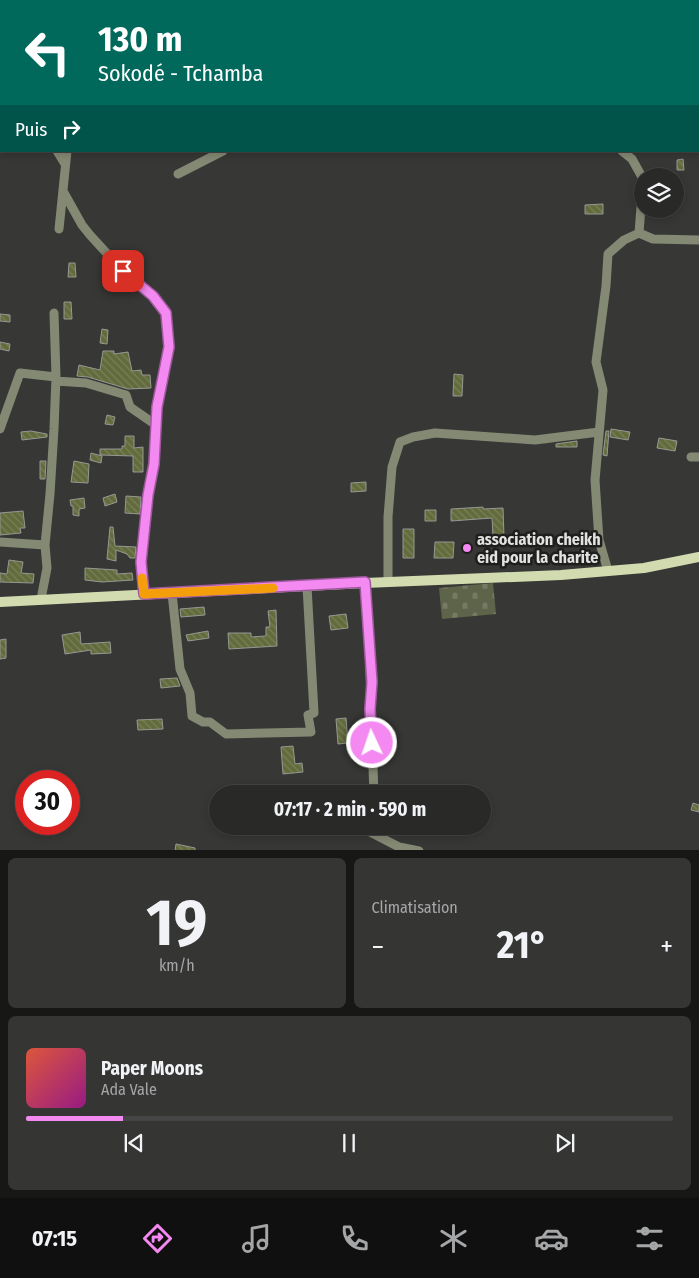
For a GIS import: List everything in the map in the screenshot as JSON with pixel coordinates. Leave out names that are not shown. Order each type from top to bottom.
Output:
[{"type":"main road","points":[[0,602],[365,582],[608,572],[644,568],[699,557]]},
{"type":"street","points":[[58,152],[65,164]]},
{"type":"street","points":[[60,229],[67,152]]},
{"type":"street","points":[[178,174],[220,152]]},
{"type":"street","points":[[623,152],[632,159],[637,168]]},
{"type":"street","points":[[63,191],[82,225],[90,235],[123,271],[153,296],[166,313],[169,347],[157,407],[154,464],[148,495],[141,562],[144,594]]},
{"type":"street","points":[[639,233],[640,218]]},
{"type":"street","points":[[608,572],[600,540],[595,480],[602,390],[596,362],[606,286],[608,254],[624,240],[639,233],[653,239],[699,240]]},
{"type":"street","points":[[42,599],[47,568],[44,545],[50,494],[56,379],[54,313]]},
{"type":"street","points":[[0,430],[20,373],[86,383],[116,391],[126,395],[130,407],[156,425]]},
{"type":"street","points":[[388,582],[388,517],[392,467],[400,442],[413,437],[435,433],[535,440],[599,432]]},
{"type":"street","points":[[0,542],[44,545]]},
{"type":"street","points":[[365,582],[372,682],[370,709],[374,785]]},
{"type":"street","points":[[172,593],[180,669],[190,693],[192,716],[204,722],[210,722],[226,734],[290,734],[311,732],[308,715],[314,713],[307,586]]},
{"type":"street","points":[[376,835],[399,846],[419,850]]},
{"type":"green space","points":[[493,583],[496,614],[442,619],[439,588]]},
{"type":"building","points":[[683,159],[684,168],[677,168],[677,160]]},
{"type":"building","points":[[603,204],[603,214],[585,214],[585,205]]},
{"type":"building","points":[[69,263],[75,263],[76,277],[68,277]]},
{"type":"building","points":[[64,302],[71,302],[72,319],[64,319]]},
{"type":"building","points":[[0,314],[10,315],[10,322],[0,321]]},
{"type":"building","points":[[102,329],[108,330],[107,344],[100,343]]},
{"type":"building","points":[[0,342],[10,344],[9,351],[0,349]]},
{"type":"building","points":[[103,351],[114,351],[114,354],[128,352],[132,371],[141,370],[142,375],[150,375],[151,388],[128,389],[88,377],[77,376],[79,365],[100,370]]},
{"type":"building","points":[[454,374],[463,375],[462,396],[453,396]]},
{"type":"building","points":[[107,415],[115,417],[113,425],[105,424]]},
{"type":"building","points":[[611,429],[630,432],[628,440],[610,437]]},
{"type":"building","points":[[31,431],[47,434],[47,437],[22,440],[21,432]]},
{"type":"building","points":[[606,431],[609,431],[607,456],[603,455]]},
{"type":"building","points":[[125,436],[134,436],[134,448],[143,447],[143,472],[133,472],[133,456],[100,455],[100,449],[122,449],[122,446],[125,446]]},
{"type":"building","points":[[659,438],[677,441],[675,451],[657,448]]},
{"type":"building","points":[[577,441],[577,447],[556,447],[556,444]]},
{"type":"building","points":[[91,453],[102,456],[101,463],[90,460]]},
{"type":"building","points":[[40,461],[46,461],[45,479],[40,479]]},
{"type":"building","points":[[74,461],[89,464],[88,483],[71,482]]},
{"type":"building","points":[[366,482],[366,491],[351,492],[351,483]]},
{"type":"building","points":[[115,494],[117,502],[105,506],[103,498]]},
{"type":"building","points":[[126,496],[141,497],[140,514],[125,513]]},
{"type":"building","points":[[84,498],[85,508],[79,509],[79,516],[73,515],[73,506],[71,506],[70,500]]},
{"type":"building","points":[[483,507],[483,509],[503,508],[504,537],[493,537],[492,518],[451,521],[451,509]]},
{"type":"building","points":[[425,510],[436,510],[436,521],[425,521]]},
{"type":"building","points":[[23,511],[25,528],[20,528],[21,533],[0,535],[0,513]]},
{"type":"building","points":[[110,527],[113,527],[115,546],[136,547],[135,558],[130,558],[127,554],[116,550],[116,561],[107,559]]},
{"type":"building","points":[[403,529],[414,529],[414,558],[403,558]]},
{"type":"building","points":[[435,542],[454,542],[453,558],[434,558]]},
{"type":"building","points":[[9,560],[23,562],[21,573],[34,574],[33,583],[0,582],[0,573],[7,574]]},
{"type":"building","points":[[85,568],[117,570],[117,574],[132,573],[133,580],[102,582],[85,580]]},
{"type":"building","points":[[204,607],[205,615],[181,617],[180,609]]},
{"type":"building","points":[[276,610],[277,646],[229,649],[228,633],[251,633],[251,637],[266,636],[266,627],[270,627],[268,611]]},
{"type":"building","points":[[346,614],[348,628],[331,630],[329,616]]},
{"type":"building","points":[[208,631],[209,638],[188,641],[186,635]]},
{"type":"building","points":[[80,632],[81,644],[110,642],[111,653],[91,654],[91,650],[65,654],[62,635]]},
{"type":"building","points":[[6,639],[6,658],[0,659],[0,640]]},
{"type":"building","points":[[177,678],[180,686],[161,688],[160,679]]},
{"type":"building","points":[[346,718],[348,743],[338,744],[336,719]]},
{"type":"building","points":[[162,719],[163,729],[138,730],[137,720]]},
{"type":"building","points":[[293,746],[295,764],[302,763],[303,772],[283,774],[281,747]]},
{"type":"building","points":[[693,803],[699,805],[699,812],[691,810]]},
{"type":"building","points":[[176,844],[195,848],[195,850],[175,850]]},
{"type":"slow traffic","points":[[142,578],[144,594],[273,588]]},
{"type":"place","name":"association cheikh eid pour la charite","points":[[467,548]]},
{"type":"route","points":[[123,271],[153,296],[166,313],[169,347],[157,407],[154,464],[148,495],[141,562],[144,594],[365,582],[372,682],[370,709],[372,743]]}]
